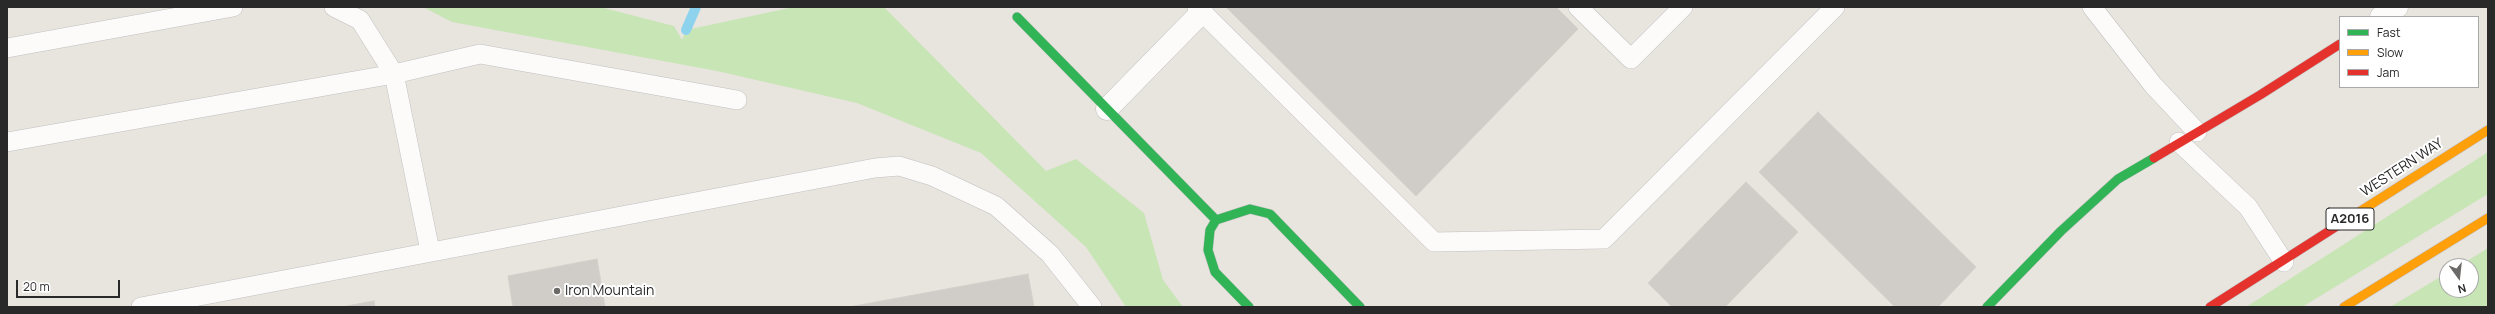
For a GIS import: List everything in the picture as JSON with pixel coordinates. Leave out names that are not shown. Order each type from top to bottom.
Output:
[{"type":"street","points":[[2383,16],[2397,7]]},
{"type":"street","points":[[1107,109],[1200,9]]},
{"type":"street","points":[[1017,17],[1216,220]]},
{"type":"street","points":[[1987,307],[2061,231],[2118,179],[2339,45]]},
{"type":"street","name":"WESTERN WAY","points":[[2210,307],[2284,262],[2488,130]]},
{"type":"street","points":[[1249,307],[1215,272],[1208,250],[1210,230],[1216,220],[1226,215],[1250,210],[1270,214],[1360,307]]},
{"type":"street","points":[[2344,307],[2488,218]]},
{"type":"lane","points":[[7,48],[233,7]]},
{"type":"lane","points":[[334,7],[360,20],[394,74],[430,251]]},
{"type":"lane","points":[[1578,7],[1631,59],[1684,7]]},
{"type":"lane","points":[[1200,9],[1434,242],[1604,239],[1835,7]]},
{"type":"lane","points":[[2092,7],[2153,86],[2197,132]]},
{"type":"lane","points":[[7,142],[394,74],[480,54],[737,100]]},
{"type":"lane","points":[[2180,142],[2248,207],[2284,262]]},
{"type":"lane","points":[[141,307],[874,168],[899,166],[932,176],[996,206],[1050,254],[1092,307]]},
{"type":"green space","points":[[423,7],[600,7],[674,26],[682,40],[686,30],[794,7],[884,7],[1046,171],[1076,159],[1144,213],[1163,280],[1183,307],[1126,307],[1086,247],[981,153],[857,103],[717,71],[452,22]]},
{"type":"green space","points":[[2488,152],[2488,194],[2302,307],[2246,307]]},
{"type":"green space","points":[[2488,248],[2488,307],[2390,307],[2439,278],[2439,298],[2479,298],[2479,258],[2472,258]]},
{"type":"building","points":[[1226,7],[1556,7],[1578,29],[1416,196]]},
{"type":"building","points":[[1818,112],[1976,267],[1938,307],[1895,307],[1759,172]]},
{"type":"building","points":[[1746,182],[1798,232],[1725,307],[1672,307],[1648,283]]},
{"type":"building","name":"Iron Mountain","points":[[597,259],[605,307],[513,307],[508,276]]},
{"type":"building","points":[[1028,274],[1034,307],[849,307]]},
{"type":"building","points":[[374,301],[375,307],[341,307]]},
{"type":"waterway","points":[[686,30],[696,7]]},
{"type":"traffic: fast","points":[[1017,17],[1216,220]]},
{"type":"traffic: fast","points":[[1987,307],[2061,231],[2118,179],[2154,158]]},
{"type":"traffic: fast","points":[[1249,307],[1215,272],[1208,250],[1210,230],[1216,220],[1250,209],[1270,214],[1360,307]]},
{"type":"traffic: slow","points":[[2348,219],[2488,130]]},
{"type":"traffic: slow","points":[[2344,307],[2488,218]]},
{"type":"traffic: jam","points":[[2154,158],[2260,95],[2339,45]]},
{"type":"traffic: jam","points":[[2210,307],[2348,219]]},
{"type":"place","name":"Iron Mountain","points":[[557,291]]}]
